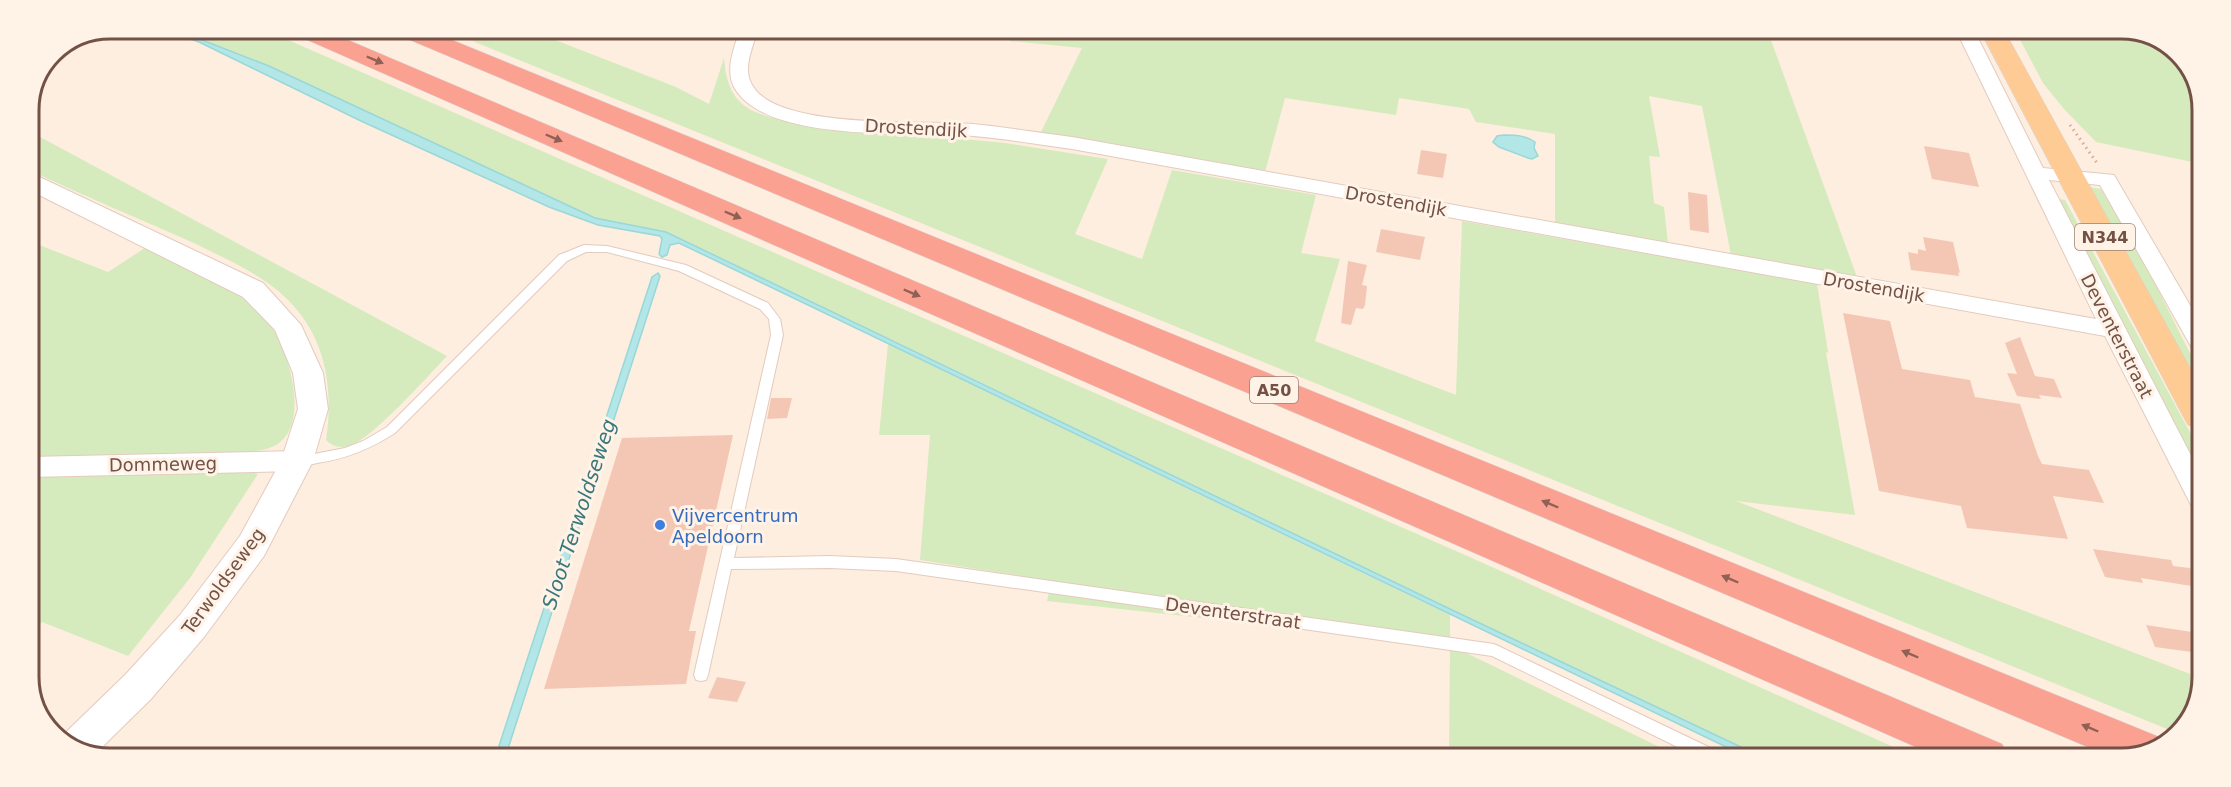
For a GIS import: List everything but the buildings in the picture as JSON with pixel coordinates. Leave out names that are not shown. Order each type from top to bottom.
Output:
[{"type":"highway","points":[[325,39],[1964,748]]},
{"type":"highway","name":"A50","points":[[428,39],[2133,746]]},
{"type":"main road","name":"Deventerstraat","points":[[1997,39],[2192,401]]},
{"type":"street","name":"Drostendijk","points":[[746,39],[740,60],[740,76],[744,87],[770,111],[787,117],[821,123],[961,129],[1072,143],[2113,330]]},
{"type":"street","name":"Deventerstraat","points":[[1969,39],[2113,330],[2192,483]]},
{"type":"street","points":[[2035,173],[2107,179],[2192,328]]},
{"type":"street","name":"Terwoldseweg","points":[[39,185],[253,290],[286,325],[308,373],[313,409],[297,461],[252,546],[199,617],[138,687],[81,742]]},
{"type":"street","name":"Dommeweg","points":[[39,467],[297,461]]},
{"type":"lane","points":[[297,461],[341,456],[369,445],[391,430],[563,258],[584,248],[607,249],[682,268],[764,306],[773,314],[777,323],[774,346],[701,675]]},
{"type":"lane","name":"Deventerstraat","points":[[727,564],[830,562],[896,565],[1494,650],[1695,748]]},
{"type":"green space","points":[[200,39],[286,39],[1465,555],[1896,748],[1743,748],[666,232],[595,218],[269,66]]},
{"type":"green space","points":[[468,39],[553,39],[676,87],[709,104],[724,58],[726,75],[737,99],[746,107],[768,116],[799,123],[1005,143],[1108,159],[1075,234],[1142,259],[1172,170],[1316,195],[1301,253],[1340,259],[1315,341],[1456,395],[1462,221],[1817,284],[1828,352],[1826,353],[1855,515],[1736,501],[2192,675],[2185,708],[2168,729]]},
{"type":"green space","points":[[1010,39],[1771,39],[1857,277],[1731,255],[1702,106],[1649,96],[1660,157],[1649,156],[1654,203],[1664,207],[1668,244],[1555,224],[1555,134],[1476,122],[1469,109],[1399,98],[1396,115],[1285,98],[1265,172],[1040,134],[1082,48],[1010,41]]},
{"type":"green space","points":[[2020,39],[2121,39],[2135,40],[2157,48],[2183,74],[2190,92],[2192,162],[2096,142],[2043,83]]},
{"type":"green space","points":[[39,136],[447,356],[373,431],[351,445],[337,447],[326,440],[329,402],[324,364],[318,346],[300,313],[286,298],[254,274],[219,255],[39,175]]},
{"type":"green space","points":[[2089,187],[2101,189],[2145,264],[2192,357],[2192,379]]},
{"type":"green space","points":[[2054,198],[2065,200],[2192,436],[2192,472]]},
{"type":"green space","points":[[39,245],[108,272],[145,248],[205,276],[248,302],[261,313],[279,340],[286,358],[292,378],[294,416],[289,432],[274,446],[255,451],[39,460]]},
{"type":"green space","points":[[888,344],[1450,615],[1450,645],[1047,601],[1052,581],[920,560],[930,435],[879,435]]},
{"type":"green space","points":[[237,470],[258,474],[190,578],[128,656],[42,622],[39,625],[39,474]]},
{"type":"green space","points":[[1450,645],[1661,748],[1449,748]]},
{"type":"water","points":[[191,39],[200,39],[269,66],[595,218],[666,232],[1743,748],[1728,748],[679,243],[670,245],[667,255],[662,257],[659,254],[662,239],[660,236],[598,225],[549,207],[361,121]]},
{"type":"water","points":[[1516,135],[1535,142],[1534,148],[1538,156],[1528,158],[1499,147],[1493,142],[1497,136]]},
{"type":"water","name":"Sloot Terwoldseweg","points":[[658,273],[660,276],[508,748],[498,748],[652,277]]},
{"type":"place","name":"Vijvercentrum Apeldoorn","points":[[660,525]]}]
